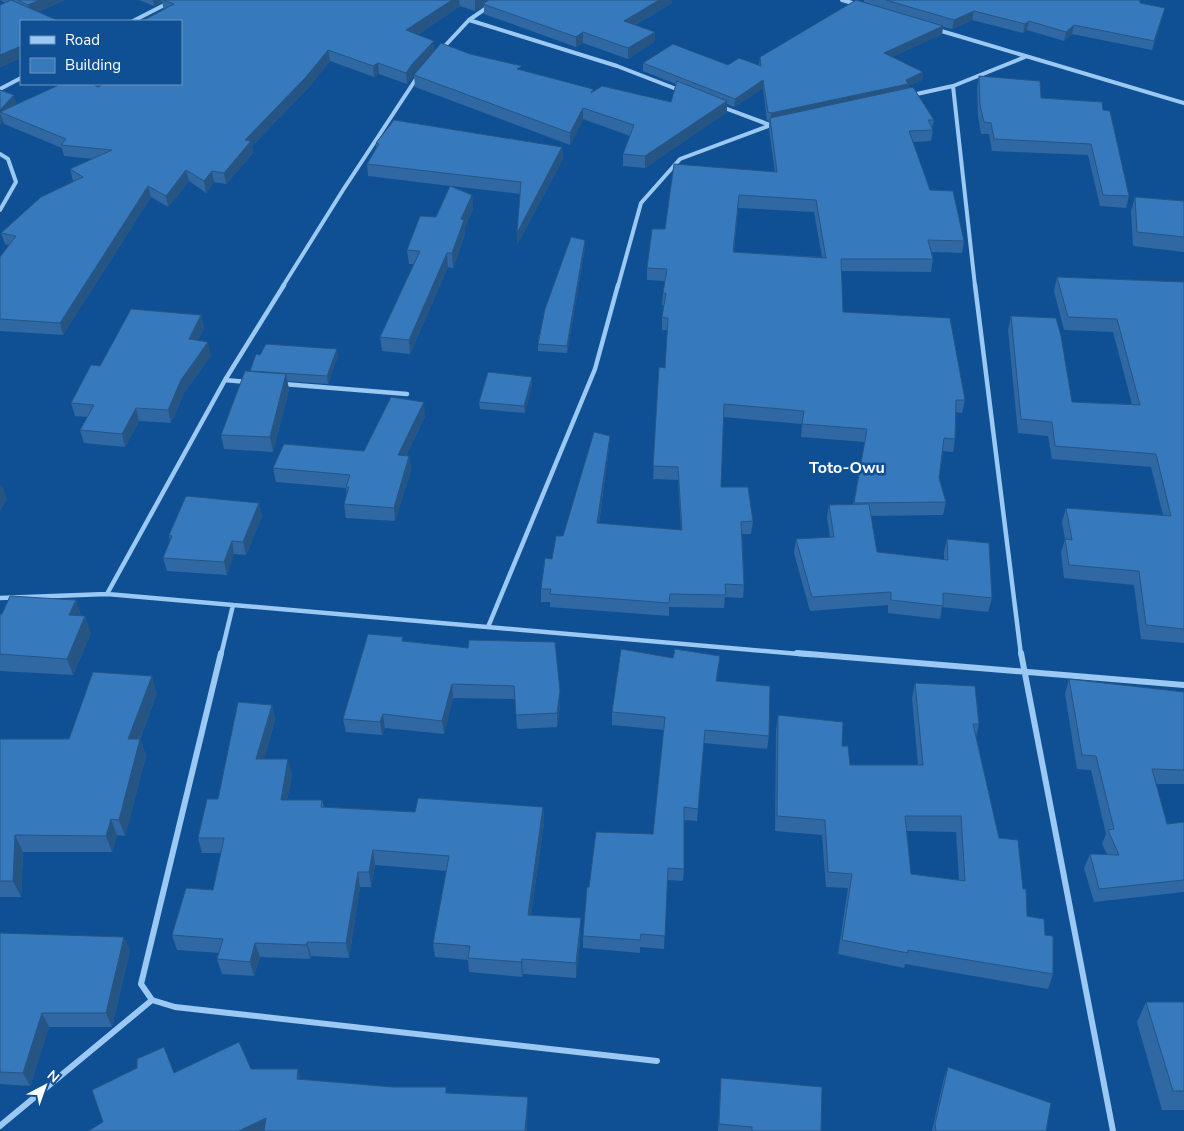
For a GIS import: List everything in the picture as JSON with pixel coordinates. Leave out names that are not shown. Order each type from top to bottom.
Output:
[{"type":"street","points":[[134,20],[174,0]]},
{"type":"street","points":[[437,55],[469,20],[498,0]]},
{"type":"street","points":[[842,0],[860,6]]},
{"type":"street","points":[[469,20],[618,66],[680,91]]},
{"type":"street","points":[[934,28],[1025,57],[1184,103]]},
{"type":"street","points":[[905,96],[953,86],[1025,57]]},
{"type":"street","points":[[107,594],[225,380],[343,190],[424,69]]},
{"type":"street","points":[[0,89],[20,79]]},
{"type":"street","points":[[953,86],[979,323],[1024,673],[1113,1131]]},
{"type":"street","points":[[716,104],[770,125]]},
{"type":"street","points":[[488,627],[595,370],[641,202],[680,159],[770,125],[780,123]]},
{"type":"street","points":[[0,154],[8,159],[16,182],[0,210]]},
{"type":"street","points":[[225,380],[254,382]]},
{"type":"street","points":[[273,384],[407,394]]},
{"type":"street","points":[[0,598],[107,594],[1024,673],[1184,685]]},
{"type":"street","points":[[234,605],[141,984],[152,1000],[175,1007],[657,1061]]},
{"type":"street","points":[[0,1126],[152,1000]]},
{"type":"building","points":[[11,0],[57,20],[20,20],[20,46],[0,55],[0,5]]},
{"type":"building","points":[[18,0],[39,0],[28,5]]},
{"type":"building","points":[[163,0],[452,0],[406,30],[434,41],[406,73],[378,63],[373,66],[328,50],[306,77],[245,140],[251,141],[224,173],[212,171],[204,181],[186,170],[166,196],[148,186],[60,323],[0,319],[0,257],[16,236],[1,233],[41,197],[83,177],[70,169],[112,150],[61,145],[66,139],[0,112],[59,85],[94,85],[98,87],[102,85],[182,85],[182,20],[144,20],[174,4]]},
{"type":"building","points":[[489,0],[659,0],[624,21],[655,32],[628,48],[583,32],[576,37],[483,4]]},
{"type":"building","points":[[856,0],[943,26],[884,53],[923,72],[906,80],[908,84],[771,113],[768,112],[763,80],[735,99],[643,63],[673,44],[728,65],[739,58],[761,66],[760,57]]},
{"type":"building","points":[[886,0],[1140,0],[1140,3],[1165,8],[1154,41],[1074,25],[1066,32],[1029,21],[1025,24],[974,11],[954,20]]},
{"type":"building","points":[[441,43],[470,54],[522,66],[517,69],[593,89],[591,93],[602,86],[671,102],[677,81],[727,101],[645,156],[623,154],[634,125],[583,108],[570,133],[414,75]]},
{"type":"building","points":[[979,76],[1040,81],[1041,98],[1102,102],[1103,110],[1110,111],[1129,196],[1103,195],[1091,144],[994,139],[991,123],[984,122],[980,105]]},
{"type":"building","points":[[913,87],[934,120],[928,120],[933,130],[909,131],[930,190],[953,191],[964,241],[928,240],[933,259],[841,259],[843,312],[950,318],[965,400],[956,400],[955,439],[944,438],[939,478],[946,502],[854,503],[867,429],[802,424],[804,411],[724,404],[721,487],[748,487],[753,521],[741,522],[744,585],[725,584],[726,595],[670,594],[669,603],[550,594],[551,589],[541,589],[545,558],[552,559],[556,536],[563,536],[594,432],[610,436],[597,523],[682,530],[678,467],[653,466],[659,367],[665,368],[668,318],[662,317],[667,269],[647,268],[652,229],[665,229],[674,164],[777,172],[770,118]],"holes":[[[739,195],[816,200],[826,258],[733,252]]]},
{"type":"building","points":[[0,90],[14,95],[0,110]]},
{"type":"building","points":[[394,120],[562,147],[517,233],[521,182],[367,164],[379,144],[376,143]]},
{"type":"building","points":[[450,186],[472,195],[461,219],[464,220],[452,253],[447,253],[409,340],[380,337],[420,251],[407,250],[420,216],[436,217]]},
{"type":"building","points":[[1135,197],[1184,201],[1184,237],[1137,232]]},
{"type":"building","points":[[571,237],[585,240],[567,346],[538,344],[545,309]]},
{"type":"building","points":[[1057,277],[1184,282],[1184,629],[1146,625],[1139,571],[1069,565],[1065,539],[1072,540],[1066,508],[1171,516],[1156,454],[1055,446],[1052,422],[1021,419],[1011,316],[1056,318],[1061,336],[1072,402],[1140,405],[1117,319],[1068,317]]},
{"type":"building","points":[[131,309],[201,315],[189,339],[208,342],[181,380],[168,410],[136,408],[122,434],[80,430],[94,405],[71,403],[91,365],[100,366]]},
{"type":"building","points":[[266,344],[337,349],[327,376],[250,371],[256,354],[260,355]]},
{"type":"building","points":[[245,371],[286,374],[270,437],[221,435]]},
{"type":"building","points":[[488,372],[532,377],[524,406],[479,402]]},
{"type":"building","points":[[391,397],[424,402],[398,455],[409,456],[394,508],[344,504],[350,475],[273,468],[284,444],[364,451]]},
{"type":"building","points":[[186,496],[259,503],[243,542],[232,541],[224,562],[163,558],[172,536],[169,535]]},
{"type":"building","points":[[869,504],[877,552],[948,560],[947,539],[989,543],[992,598],[943,593],[943,606],[891,600],[891,592],[812,597],[796,539],[834,537],[829,505]]},
{"type":"building","points":[[10,596],[76,600],[69,615],[85,616],[67,659],[0,654],[0,614],[2,614]]},
{"type":"building","points":[[368,634],[403,637],[402,641],[468,648],[469,640],[555,642],[560,691],[557,713],[516,715],[514,686],[452,684],[442,721],[383,714],[380,722],[343,719]]},
{"type":"building","points":[[621,649],[673,658],[675,649],[720,656],[716,681],[770,686],[769,736],[705,730],[698,809],[684,807],[684,869],[668,868],[665,936],[641,934],[640,940],[583,936],[587,887],[589,887],[596,832],[653,834],[665,717],[612,712]]},
{"type":"building","points":[[93,672],[152,676],[128,739],[140,739],[119,820],[111,819],[106,836],[15,835],[13,881],[0,881],[0,739],[69,739]]},
{"type":"building","points":[[1069,679],[1184,692],[1184,770],[1152,769],[1167,824],[1184,822],[1184,880],[1099,889],[1090,854],[1119,855],[1108,830],[1114,829],[1096,756],[1082,755]]},
{"type":"building","points":[[915,683],[975,686],[979,724],[973,724],[999,838],[1018,840],[1023,889],[1026,889],[1027,916],[1044,919],[1045,935],[1053,936],[1053,974],[908,950],[908,953],[842,940],[852,874],[828,872],[825,820],[777,816],[778,715],[843,722],[842,746],[848,746],[850,765],[923,765]],"holes":[[[905,816],[961,816],[965,881],[911,874]]]},
{"type":"building","points":[[238,702],[272,705],[256,759],[288,759],[281,800],[322,800],[321,807],[415,812],[418,798],[543,807],[528,915],[581,918],[576,963],[522,959],[521,962],[468,958],[470,946],[433,943],[449,856],[373,850],[369,872],[358,872],[346,943],[307,942],[307,945],[255,943],[250,962],[217,959],[223,939],[172,935],[186,888],[213,890],[224,838],[198,838],[207,799],[218,799]]},
{"type":"building","points":[[0,933],[124,937],[106,1013],[42,1013],[23,1073],[0,1072]]},
{"type":"building","points":[[1146,1002],[1184,1002],[1184,1091],[1173,1091]]},
{"type":"building","points":[[239,1042],[251,1069],[298,1069],[297,1079],[393,1087],[446,1087],[446,1093],[528,1097],[525,1131],[264,1131],[266,1118],[239,1131],[88,1131],[103,1122],[92,1090],[137,1068],[137,1059],[164,1047],[174,1073]]},
{"type":"building","points":[[948,1067],[1051,1103],[1046,1131],[936,1131],[935,1124]]},
{"type":"building","points":[[721,1078],[822,1087],[821,1131],[752,1131],[752,1127],[719,1124]]},
{"type":"district","name":"Toto-Owu","points":[[847,467]]}]
